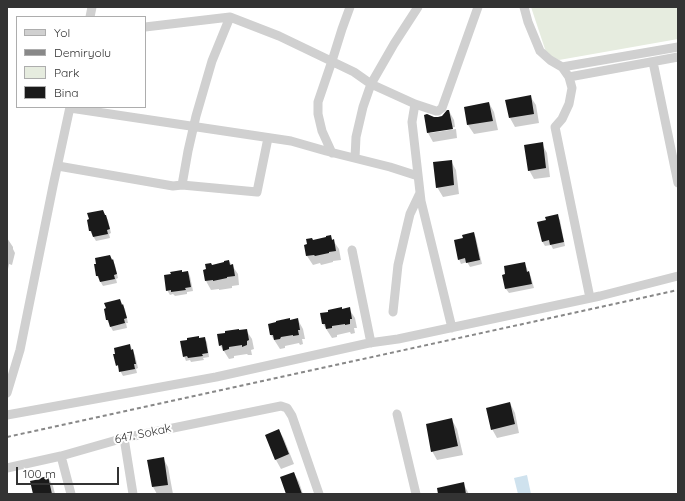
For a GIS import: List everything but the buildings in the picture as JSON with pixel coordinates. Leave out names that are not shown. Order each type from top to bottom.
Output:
[{"type":"street","points":[[332,153],[322,131],[318,114],[318,102],[350,7]]},
{"type":"street","points":[[355,158],[356,137],[363,107],[371,84],[418,7]]},
{"type":"street","points":[[146,27],[230,17],[279,36],[354,72],[371,84],[415,104],[436,111],[440,110],[478,7]]},
{"type":"street","points":[[524,7],[528,22],[540,51],[550,60],[562,67],[569,77],[572,88],[569,104],[562,119],[555,127],[590,298]]},
{"type":"street","points":[[182,186],[196,116],[212,62],[230,17]]},
{"type":"street","points":[[562,67],[678,47]]},
{"type":"street","points":[[569,77],[678,57]]},
{"type":"street","points":[[653,62],[678,183]]},
{"type":"street","points":[[415,104],[412,122],[421,201],[452,328]]},
{"type":"street","points":[[7,394],[20,350],[70,108],[291,141],[390,167],[418,176]]},
{"type":"street","points":[[58,166],[173,186],[257,192],[268,138]]},
{"type":"street","points":[[393,312],[398,265],[405,234],[410,214],[420,193]]},
{"type":"street","points":[[352,250],[371,343]]},
{"type":"street","points":[[7,415],[216,377],[371,343],[452,328],[590,298],[678,276]]},
{"type":"street","name":"647. Sokak","points":[[7,468],[61,456],[124,438],[281,406],[287,408],[292,416],[319,494]]},
{"type":"street","points":[[397,414],[416,494]]},
{"type":"street","points":[[124,438],[133,494]]},
{"type":"street","points":[[61,456],[71,494]]},
{"type":"green space","points":[[531,7],[678,7],[678,39],[559,60],[547,55]]},
{"type":"water","points":[[527,475],[531,494],[518,494],[514,478]]},
{"type":"railway","points":[[7,437],[678,290]]}]
